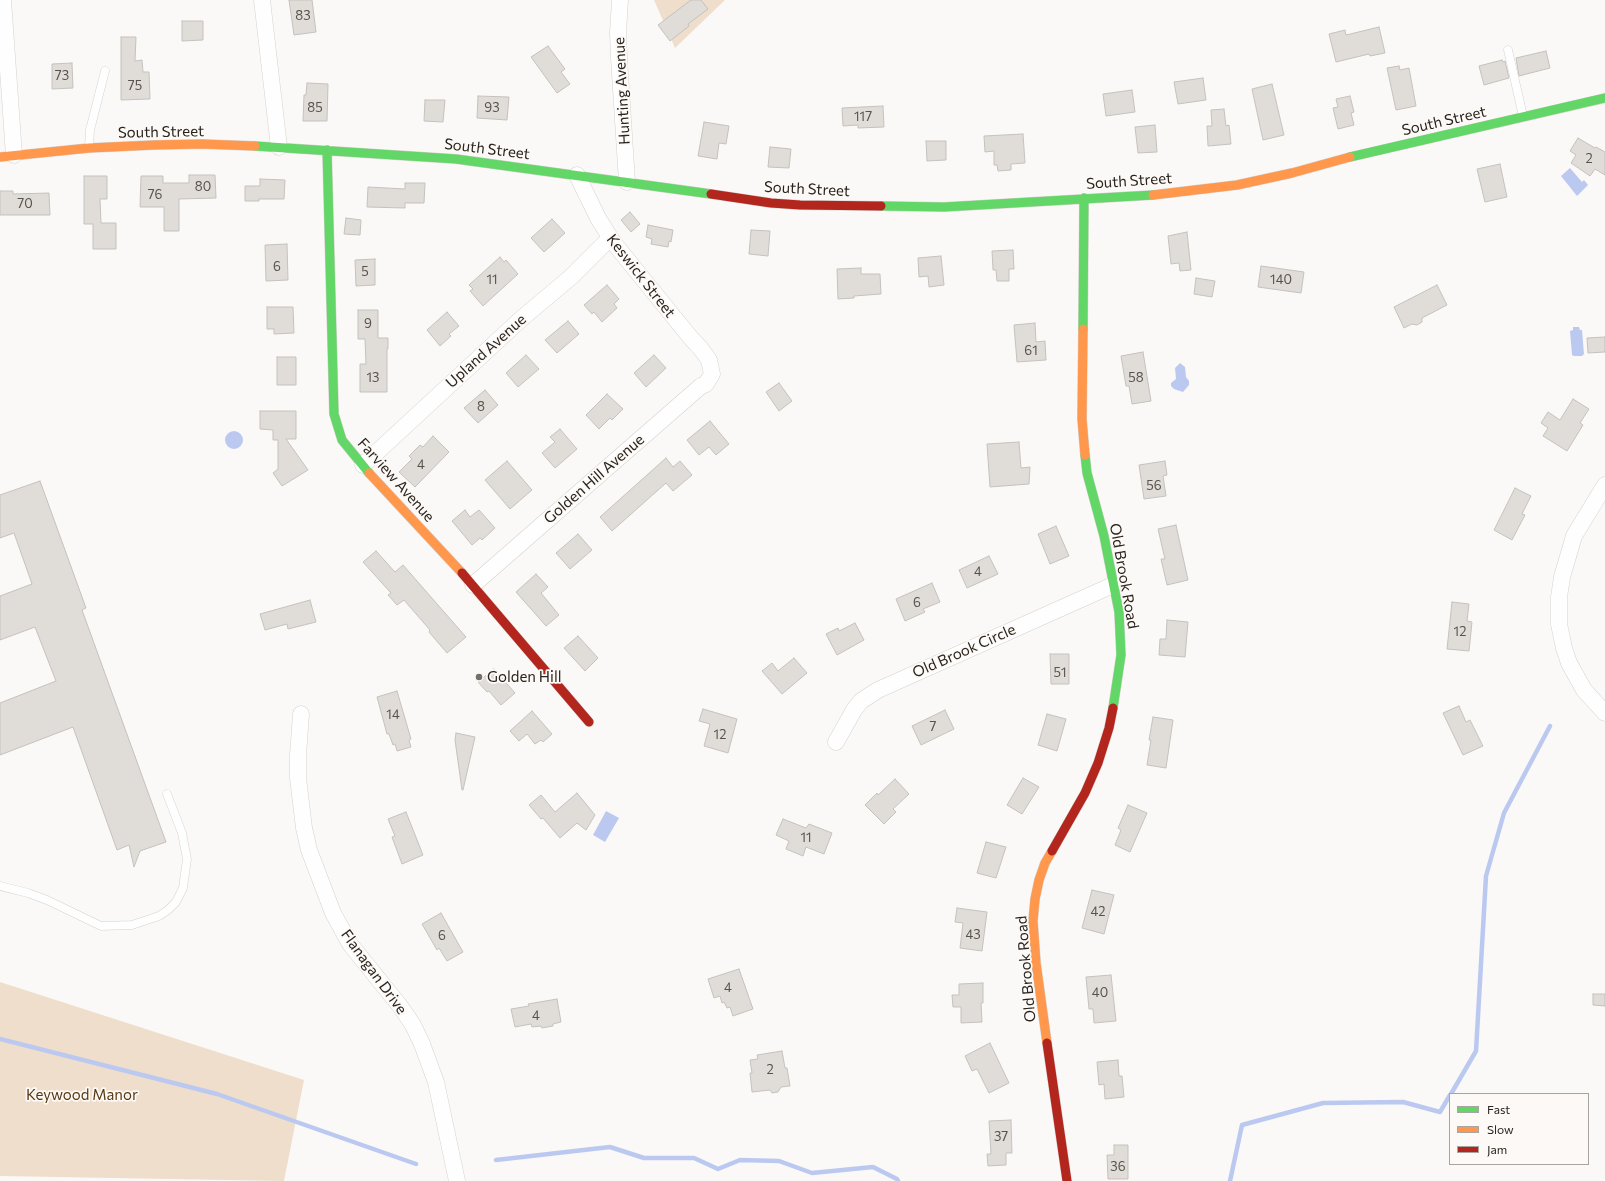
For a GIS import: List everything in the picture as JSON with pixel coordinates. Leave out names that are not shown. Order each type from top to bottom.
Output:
[{"type":"street","points":[[4,0],[7,156]]},
{"type":"street","points":[[262,0],[279,147]]},
{"type":"street","name":"Hunting Avenue","points":[[620,0],[618,33],[627,182]]},
{"type":"street","name":"South Street","points":[[7,156],[89,148],[202,144],[279,147],[456,159],[771,203],[800,205],[944,206],[1151,195],[1238,185],[1292,173],[1373,151],[1605,98]]},
{"type":"street","name":"Farview Avenue","points":[[327,150],[334,417],[344,443],[473,585],[589,722]]},
{"type":"street","name":"Keswick Street","points":[[577,175],[598,218],[610,238],[701,349],[708,360],[712,372]]},
{"type":"street","name":"Old Brook Road","points":[[1067,1181],[1036,963],[1033,921],[1034,899],[1045,863],[1085,793],[1098,763],[1109,728],[1121,655],[1119,612],[1104,536],[1087,473],[1083,439],[1084,198]]},
{"type":"street","name":"Upland Avenue","points":[[363,465],[516,324],[571,277],[610,238]]},
{"type":"street","name":"Golden Hill Avenue","points":[[473,585],[701,386],[706,384],[711,378],[712,372]]},
{"type":"street","points":[[1605,485],[1574,536],[1562,577],[1559,597],[1559,617],[1564,648],[1569,663],[1584,690],[1605,713]]},
{"type":"street","name":"Old Brook Circle","points":[[836,742],[854,710],[861,701],[878,690],[1113,584]]},
{"type":"street","name":"Flanagan Drive","points":[[300,714],[298,778],[304,828],[309,850],[334,913],[350,944],[400,1006],[413,1025],[422,1044],[436,1082],[457,1181]]},
{"type":"lane","points":[[1508,50],[1523,117]]},
{"type":"lane","points":[[89,148],[90,130],[104,71]]},
{"type":"lane","points":[[0,886],[28,893],[101,926],[132,925],[159,916],[176,902],[182,888],[187,859],[182,833],[167,794]]},
{"type":"green space","points":[[654,0],[725,0],[675,48]]},
{"type":"green space","name":"Keywood Manor","points":[[0,982],[304,1080],[284,1181],[0,1176]]},
{"type":"water","points":[[1570,168],[1582,182],[1584,180],[1588,185],[1577,196],[1561,176]]},
{"type":"water","points":[[1573,327],[1579,327],[1580,330],[1582,330],[1584,354],[1582,356],[1572,355],[1570,331],[1573,330]]},
{"type":"water","points":[[1180,363],[1185,367],[1186,377],[1189,381],[1189,385],[1183,392],[1174,389],[1171,386],[1171,383],[1176,379],[1175,368]]},
{"type":"water","points":[[234,431],[240,434],[243,440],[240,446],[234,449],[228,446],[225,440],[228,434]]},
{"type":"water","points":[[606,811],[619,818],[605,842],[593,835]]},
{"type":"building","points":[[289,0],[312,0],[316,32],[294,35]]},
{"type":"building","points":[[691,0],[701,0],[708,9],[688,24],[689,26],[670,41],[658,25]]},
{"type":"building","points":[[182,21],[203,21],[203,40],[182,41]]},
{"type":"building","points":[[1379,27],[1385,53],[1370,56],[1369,54],[1336,62],[1329,34],[1345,30],[1346,35]]},
{"type":"building","points":[[121,37],[136,37],[135,61],[142,60],[143,72],[149,72],[150,99],[121,100]]},
{"type":"building","points":[[548,46],[565,69],[561,72],[570,84],[557,93],[531,57]]},
{"type":"building","points":[[1546,51],[1550,68],[1519,76],[1516,58]]},
{"type":"building","points":[[1502,60],[1503,62],[1505,61],[1509,78],[1484,85],[1479,66]]},
{"type":"building","points":[[72,63],[73,88],[52,89],[52,64]]},
{"type":"building","points":[[1399,66],[1400,70],[1409,68],[1416,106],[1396,110],[1387,68]]},
{"type":"building","points":[[1203,78],[1206,100],[1178,104],[1174,82]]},
{"type":"building","points":[[307,83],[328,84],[327,121],[303,121],[304,95],[306,95]]},
{"type":"building","points":[[1272,84],[1284,135],[1263,140],[1252,89]]},
{"type":"building","points":[[1132,90],[1135,112],[1106,116],[1103,94]]},
{"type":"building","points":[[478,96],[509,97],[507,120],[477,118]]},
{"type":"building","points":[[1350,96],[1354,112],[1351,113],[1354,125],[1338,129],[1333,108],[1338,107],[1336,99]]},
{"type":"building","points":[[425,100],[445,100],[443,122],[424,121]]},
{"type":"building","points":[[883,106],[884,127],[858,128],[858,125],[843,126],[842,108]]},
{"type":"building","points":[[1224,109],[1226,126],[1229,125],[1231,144],[1208,146],[1207,126],[1212,126],[1211,110]]},
{"type":"building","points":[[704,122],[729,126],[726,144],[719,143],[717,159],[698,156]]},
{"type":"building","points":[[1155,125],[1157,152],[1138,153],[1135,127]]},
{"type":"building","points":[[1023,134],[1025,163],[1011,164],[1011,170],[998,171],[997,165],[994,165],[994,151],[985,152],[984,136]]},
{"type":"building","points":[[1578,138],[1605,152],[1605,175],[1595,169],[1590,176],[1571,163],[1576,155],[1570,151]]},
{"type":"building","points":[[926,141],[946,141],[946,160],[927,161]]},
{"type":"building","points":[[770,147],[791,149],[789,168],[768,167]]},
{"type":"building","points":[[1500,164],[1507,197],[1485,202],[1477,169]]},
{"type":"building","points":[[189,175],[215,175],[216,198],[179,199],[179,231],[164,231],[164,207],[140,207],[141,176],[163,176],[163,183],[189,183]]},
{"type":"building","points":[[84,176],[107,176],[107,199],[100,199],[101,223],[116,223],[116,249],[93,249],[93,224],[84,224]]},
{"type":"building","points":[[260,179],[285,180],[284,199],[259,199],[259,201],[245,201],[245,186],[260,186]]},
{"type":"building","points":[[405,183],[425,183],[424,203],[405,203],[405,208],[367,207],[368,187],[405,189]]},
{"type":"building","points":[[0,191],[13,191],[13,194],[49,193],[50,215],[0,215]]},
{"type":"building","points":[[630,212],[640,224],[631,232],[621,220]]},
{"type":"building","points":[[346,218],[361,220],[360,235],[344,234]]},
{"type":"building","points":[[552,219],[565,233],[544,252],[531,238]]},
{"type":"building","points":[[648,225],[673,230],[671,242],[669,241],[668,247],[651,244],[652,239],[646,237]]},
{"type":"building","points":[[751,230],[770,231],[768,256],[749,254]]},
{"type":"building","points":[[1187,232],[1191,270],[1180,271],[1179,263],[1171,264],[1168,236]]},
{"type":"building","points":[[287,244],[288,280],[266,281],[265,245]]},
{"type":"building","points":[[1013,250],[1014,269],[1009,269],[1009,281],[997,281],[996,270],[993,270],[992,251]]},
{"type":"building","points":[[941,256],[944,285],[929,287],[928,276],[919,277],[918,258]]},
{"type":"building","points":[[500,257],[504,262],[506,260],[518,274],[483,306],[470,291],[473,289],[469,285]]},
{"type":"building","points":[[375,259],[375,285],[356,286],[355,260]]},
{"type":"building","points":[[1261,266],[1304,272],[1301,293],[1258,287]]},
{"type":"building","points":[[861,268],[861,274],[880,274],[881,294],[838,299],[837,269]]},
{"type":"building","points":[[1196,278],[1215,281],[1212,297],[1194,294]]},
{"type":"building","points":[[607,285],[619,299],[614,304],[617,308],[602,322],[594,312],[592,314],[584,305]]},
{"type":"building","points":[[1437,285],[1447,305],[1422,318],[1422,322],[1417,325],[1412,324],[1404,328],[1394,307]]},
{"type":"building","points":[[267,307],[293,307],[294,333],[274,334],[274,329],[267,329]]},
{"type":"building","points":[[358,310],[378,310],[378,338],[388,338],[387,392],[360,392],[360,364],[366,364],[365,339],[358,339]]},
{"type":"building","points":[[447,312],[459,326],[449,334],[451,336],[440,346],[427,330]]},
{"type":"building","points":[[568,321],[579,334],[557,353],[545,340]]},
{"type":"building","points":[[1035,323],[1036,342],[1045,341],[1046,360],[1017,362],[1014,325]]},
{"type":"building","points":[[1605,337],[1605,352],[1588,353],[1587,338]]},
{"type":"building","points":[[1143,352],[1151,401],[1132,404],[1129,386],[1126,386],[1121,356]]},
{"type":"building","points":[[526,355],[539,369],[518,387],[506,373]]},
{"type":"building","points":[[654,355],[666,368],[646,387],[634,373]]},
{"type":"building","points":[[277,357],[296,357],[296,385],[277,385]]},
{"type":"building","points":[[779,383],[792,401],[779,411],[766,392]]},
{"type":"building","points":[[485,390],[498,405],[478,423],[464,408]]},
{"type":"building","points":[[607,394],[623,409],[612,420],[610,418],[599,429],[586,415]]},
{"type":"building","points":[[1573,399],[1589,409],[1580,423],[1583,425],[1567,451],[1543,436],[1548,428],[1541,423],[1548,412],[1560,420]]},
{"type":"building","points":[[260,411],[296,411],[296,439],[286,439],[308,470],[282,486],[273,473],[278,469],[278,440],[273,440],[273,430],[260,429]]},
{"type":"building","points":[[710,421],[729,444],[716,455],[709,447],[699,455],[687,440]]},
{"type":"building","points":[[560,429],[577,449],[555,468],[542,453],[555,442],[550,437]]},
{"type":"building","points":[[433,436],[449,452],[415,487],[399,472],[412,459],[409,456],[420,445],[423,447]]},
{"type":"building","points":[[1019,442],[1021,468],[1030,467],[1029,484],[990,487],[987,444]]},
{"type":"building","points":[[666,458],[673,467],[680,461],[692,475],[673,491],[666,483],[612,531],[600,517]]},
{"type":"building","points":[[507,461],[532,490],[510,509],[485,480]]},
{"type":"building","points":[[1165,461],[1167,475],[1163,476],[1166,496],[1144,499],[1139,465]]},
{"type":"building","points":[[40,481],[86,608],[82,610],[166,842],[140,851],[134,867],[129,845],[117,850],[73,727],[0,755],[0,703],[56,681],[35,627],[0,640],[0,596],[32,584],[14,533],[0,538],[0,495]]},
{"type":"building","points":[[1515,488],[1531,496],[1522,514],[1525,515],[1512,540],[1494,530]]},
{"type":"building","points":[[465,510],[470,517],[479,510],[495,528],[482,540],[480,538],[472,545],[452,521]]},
{"type":"building","points":[[1176,525],[1188,580],[1167,585],[1161,559],[1165,559],[1158,529]]},
{"type":"building","points":[[1056,526],[1069,556],[1050,564],[1038,534]]},
{"type":"building","points":[[578,534],[592,550],[570,569],[556,553]]},
{"type":"building","points":[[376,551],[395,572],[403,565],[466,637],[447,653],[429,632],[430,630],[404,600],[397,605],[388,595],[391,593],[363,562]]},
{"type":"building","points":[[989,556],[998,574],[967,588],[959,570]]},
{"type":"building","points":[[536,574],[548,587],[541,593],[559,615],[546,626],[516,592]]},
{"type":"building","points":[[932,583],[940,602],[923,609],[925,612],[905,621],[896,599]]},
{"type":"building","points":[[310,600],[316,622],[288,629],[287,624],[265,630],[260,614]]},
{"type":"building","points":[[1452,602],[1469,604],[1467,621],[1472,622],[1469,651],[1447,649]]},
{"type":"building","points":[[1167,620],[1188,622],[1185,657],[1159,655],[1160,639],[1166,639]]},
{"type":"building","points":[[855,623],[864,640],[837,655],[826,634],[838,628],[839,631]]},
{"type":"building","points":[[578,636],[598,658],[585,671],[564,648]]},
{"type":"building","points":[[1050,654],[1069,654],[1069,684],[1051,684]]},
{"type":"building","points":[[794,658],[807,673],[782,694],[762,671],[772,663],[778,671]]},
{"type":"building","points":[[494,669],[515,693],[501,705],[489,691],[487,692],[478,682]]},
{"type":"building","points":[[397,691],[411,739],[409,740],[411,747],[397,751],[395,744],[393,745],[389,734],[387,734],[377,697]]},
{"type":"building","points":[[1459,706],[1466,722],[1470,720],[1483,746],[1463,755],[1443,713]]},
{"type":"building","points":[[703,709],[737,719],[728,753],[704,746],[710,724],[699,721]]},
{"type":"building","points":[[945,710],[954,729],[921,745],[912,726]]},
{"type":"building","points":[[532,711],[552,734],[543,742],[541,740],[535,744],[527,734],[519,741],[510,731]]},
{"type":"building","points":[[1047,714],[1066,719],[1057,751],[1038,745]]},
{"type":"building","points":[[1153,717],[1173,720],[1166,768],[1147,765]]},
{"type":"building","points":[[456,733],[475,737],[463,790],[455,740]]},
{"type":"building","points":[[1023,778],[1039,787],[1022,814],[1007,805]]},
{"type":"building","points":[[895,779],[909,794],[893,809],[896,812],[884,824],[865,805],[877,793],[878,795]]},
{"type":"building","points":[[577,793],[595,815],[586,830],[577,823],[560,838],[543,818],[541,819],[529,805],[541,795],[555,812]]},
{"type":"building","points":[[1128,805],[1147,813],[1130,852],[1115,845],[1121,830],[1118,828]]},
{"type":"building","points":[[406,812],[423,855],[402,864],[392,837],[395,836],[388,819]]},
{"type":"building","points":[[783,819],[806,828],[809,824],[832,833],[824,854],[806,847],[803,856],[786,849],[789,841],[776,835]]},
{"type":"building","points":[[986,842],[1006,847],[996,878],[977,873]]},
{"type":"building","points":[[1092,890],[1114,895],[1104,934],[1082,928]]},
{"type":"building","points":[[957,908],[987,912],[982,951],[960,948],[963,923],[955,922]]},
{"type":"building","points":[[441,913],[463,952],[447,961],[439,948],[437,950],[422,924]]},
{"type":"building","points":[[739,969],[753,1009],[733,1016],[730,1007],[727,1008],[724,1002],[722,1003],[720,996],[714,998],[708,979]]},
{"type":"building","points":[[1111,975],[1116,1021],[1094,1023],[1093,1009],[1089,1009],[1086,977]]},
{"type":"building","points":[[983,983],[983,1003],[981,1003],[982,1022],[961,1023],[961,1007],[953,1007],[952,995],[959,995],[959,984]]},
{"type":"building","points":[[1593,994],[1605,994],[1605,1006],[1593,1005]]},
{"type":"building","points":[[557,999],[561,1022],[553,1024],[553,1026],[542,1028],[541,1026],[532,1027],[531,1024],[515,1027],[511,1009],[529,1006],[528,1004]]},
{"type":"building","points":[[990,1043],[1009,1083],[989,1093],[977,1069],[972,1071],[965,1056]]},
{"type":"building","points":[[782,1051],[790,1086],[781,1087],[778,1092],[772,1093],[770,1090],[752,1092],[750,1060],[758,1059],[757,1055]]},
{"type":"building","points":[[1118,1060],[1119,1076],[1122,1076],[1124,1097],[1105,1099],[1104,1084],[1099,1085],[1097,1062]]},
{"type":"building","points":[[1011,1120],[1012,1153],[1006,1153],[1006,1165],[988,1166],[987,1154],[991,1154],[989,1121]]},
{"type":"building","points":[[1114,1145],[1128,1145],[1128,1179],[1108,1179],[1107,1155],[1114,1155]]},
{"type":"waterway","points":[[1452,1093],[1476,1051],[1486,876],[1504,813],[1550,726]]},
{"type":"waterway","points":[[0,1039],[217,1094],[416,1164]]},
{"type":"waterway","points":[[1230,1181],[1242,1125],[1323,1103],[1403,1102],[1440,1112],[1449,1097]]},
{"type":"waterway","points":[[496,1160],[610,1147],[644,1158],[694,1158],[718,1169],[740,1160],[779,1161],[812,1173],[873,1167],[897,1179],[898,1181]]},
{"type":"traffic: fast","points":[[1350,157],[1605,98]]},
{"type":"traffic: fast","points":[[255,146],[456,159],[711,194]]},
{"type":"traffic: fast","points":[[327,150],[334,414],[342,440],[369,473]]},
{"type":"traffic: fast","points":[[881,206],[944,207],[1153,195]]},
{"type":"traffic: fast","points":[[1083,329],[1084,198]]},
{"type":"traffic: fast","points":[[1085,455],[1087,473],[1104,536],[1119,612],[1121,655],[1113,708]]},
{"type":"traffic: slow","points":[[0,157],[89,148],[154,145],[202,144],[255,146]]},
{"type":"traffic: slow","points":[[1153,195],[1237,185],[1292,173],[1350,157]]},
{"type":"traffic: slow","points":[[1083,329],[1082,419],[1085,455]]},
{"type":"traffic: slow","points":[[369,473],[462,573]]},
{"type":"traffic: slow","points":[[1047,1043],[1036,963],[1033,921],[1035,899],[1039,880],[1045,863],[1052,851]]},
{"type":"traffic: jam","points":[[711,194],[771,203],[800,205],[881,206]]},
{"type":"traffic: jam","points":[[462,573],[589,722]]},
{"type":"traffic: jam","points":[[1052,851],[1085,793],[1098,763],[1109,728],[1113,708]]},
{"type":"traffic: jam","points":[[1047,1043],[1067,1181]]},
{"type":"place","name":"Golden Hill","points":[[479,677]]}]
